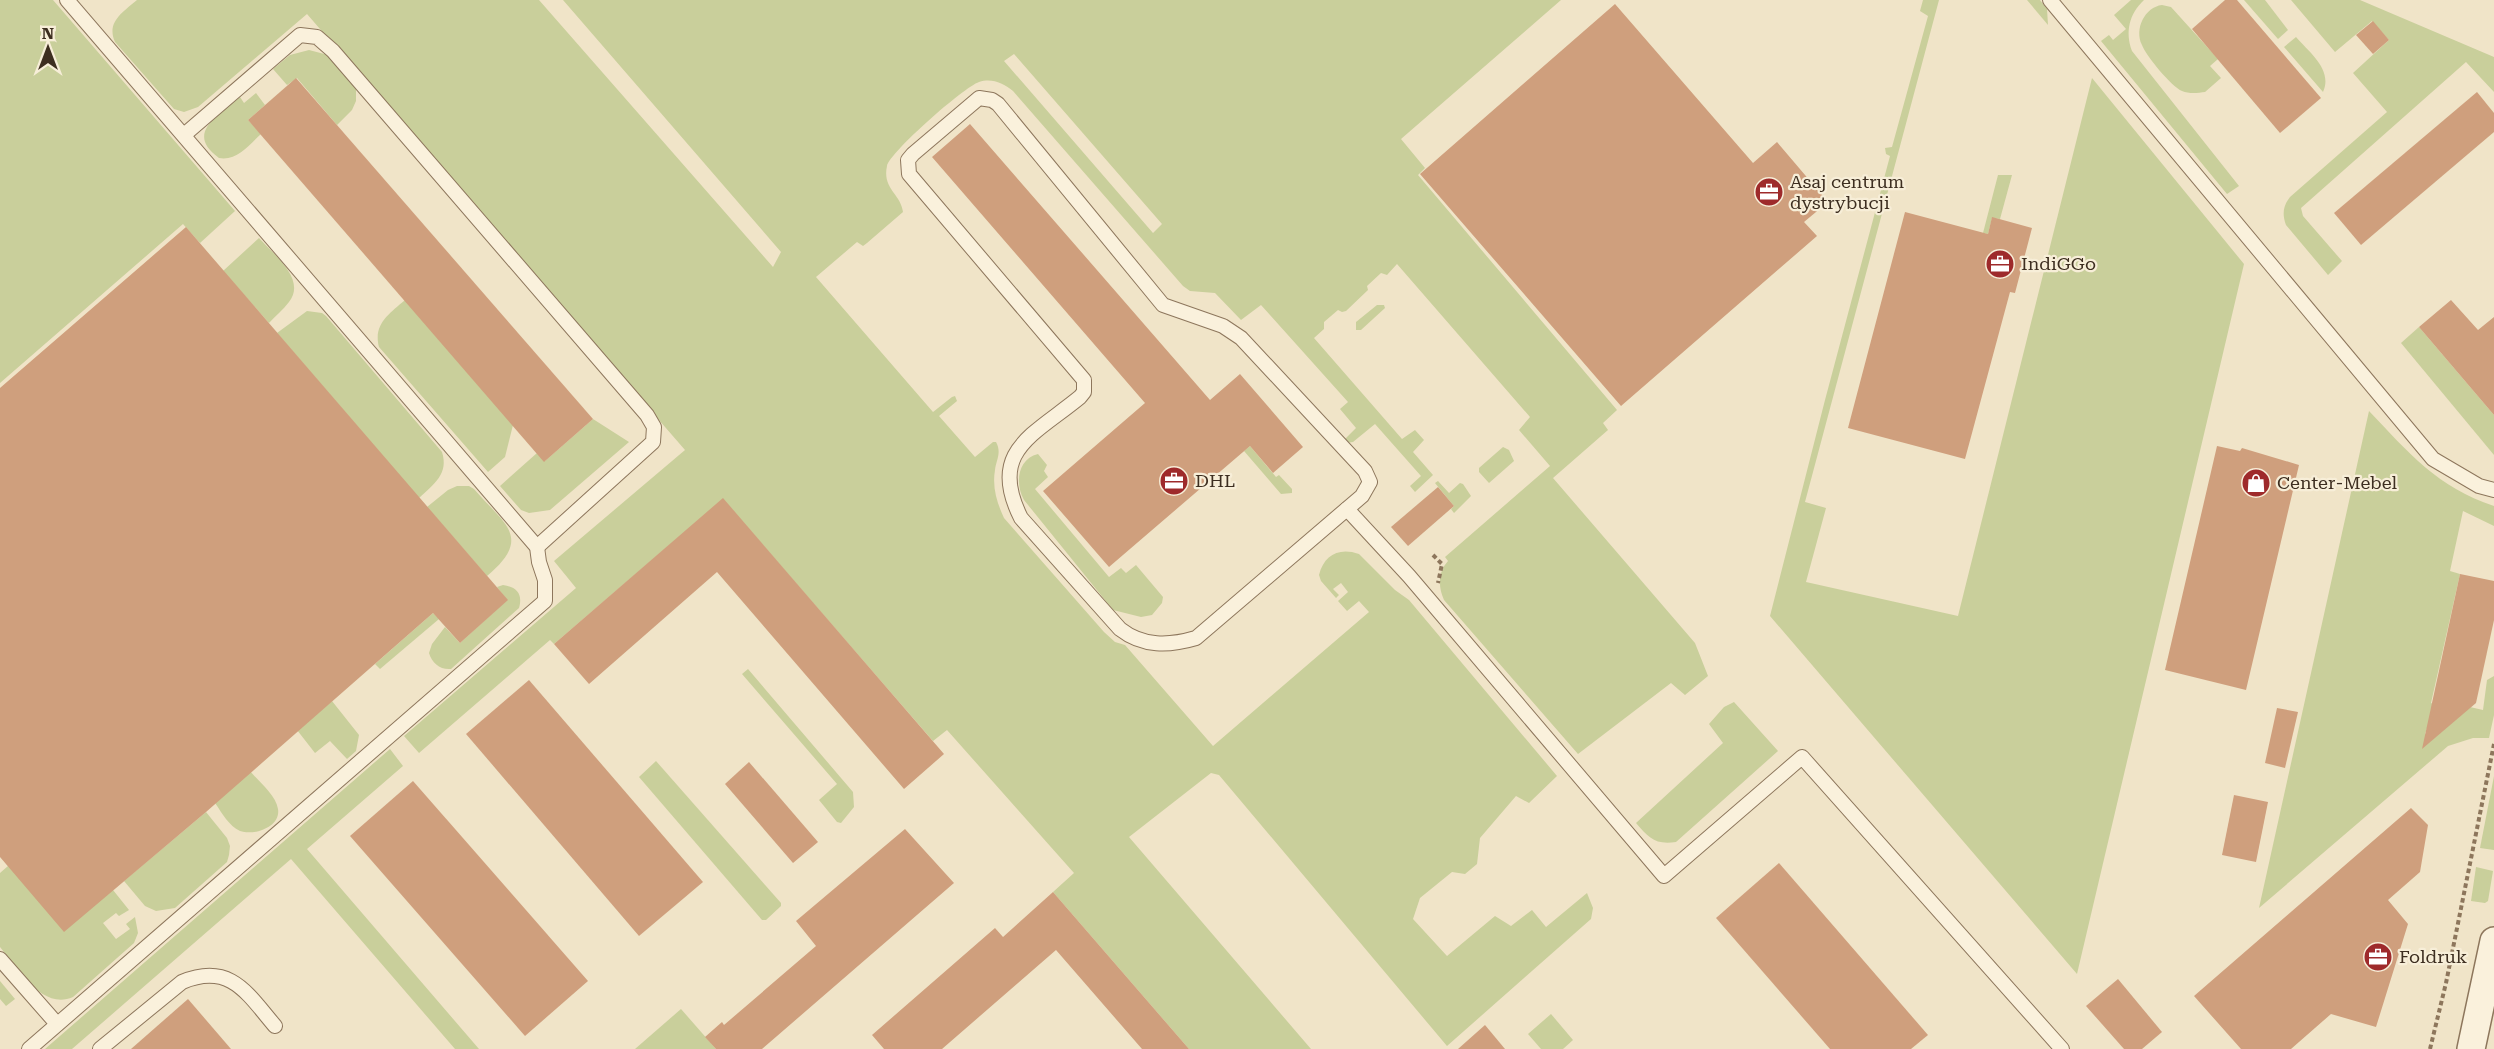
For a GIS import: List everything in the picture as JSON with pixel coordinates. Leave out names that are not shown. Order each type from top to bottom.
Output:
[{"type":"street","points":[[2471,1049],[2494,941]]},
{"type":"lane","points":[[29,1049],[544,601],[545,580],[538,562],[537,547],[67,0]]},
{"type":"lane","points":[[2050,0],[2433,459],[2479,486],[2494,489]]},
{"type":"lane","points":[[184,135],[300,34],[317,37],[333,51],[647,415],[654,427],[653,442],[537,547]]},
{"type":"lane","points":[[978,98],[992,99],[1163,304],[1223,326],[1241,338],[1365,471],[1370,482],[1368,489],[1347,509],[1196,638],[1178,643],[1160,644],[1142,641],[1120,629],[1021,518],[1011,500],[1008,483],[1011,458],[1017,448],[1080,397],[1084,392],[1084,380],[909,174],[908,160],[978,98]]},
{"type":"lane","points":[[1347,509],[1409,576],[1664,876],[1802,757],[2062,1049]]},
{"type":"lane","points":[[0,959],[57,1024]]},
{"type":"lane","points":[[100,1049],[182,982],[198,975],[228,978],[244,989],[275,1026]]},
{"type":"path","points":[[1433,555],[1442,564],[1437,579],[1438,593]]},
{"type":"path","points":[[2430,1049],[2446,983],[2494,744]]},
{"type":"green space","points":[[0,0],[53,0],[235,211],[200,243],[183,224],[0,383]]},
{"type":"green space","points":[[137,0],[539,0],[773,267],[781,252],[563,0],[1561,0],[1401,139],[1425,168],[1418,175],[1617,410],[1603,423],[1608,430],[1553,478],[1695,643],[1708,676],[1685,695],[1671,683],[1578,754],[1444,600],[1440,585],[1442,570],[1448,561],[1445,557],[1550,466],[1519,430],[1530,417],[1397,264],[1387,275],[1381,273],[1367,286],[1368,290],[1346,311],[1338,310],[1324,322],[1324,329],[1314,338],[1402,439],[1415,430],[1424,440],[1413,452],[1433,475],[1415,492],[1410,486],[1421,476],[1375,424],[1353,442],[1346,443],[1344,440],[1356,428],[1340,409],[1348,402],[1261,305],[1241,320],[1215,293],[1190,291],[1183,286],[1013,91],[997,82],[984,81],[971,86],[928,121],[901,148],[891,159],[886,174],[889,186],[899,200],[903,212],[863,246],[857,242],[816,277],[933,412],[955,396],[957,401],[939,416],[975,457],[996,442],[999,453],[994,476],[995,489],[1004,518],[1104,632],[1115,642],[1125,645],[1213,746],[1369,612],[1359,601],[1347,611],[1338,601],[1348,592],[1341,583],[1333,589],[1339,595],[1336,598],[1321,581],[1319,575],[1325,562],[1333,554],[1352,552],[1359,554],[1395,590],[1409,600],[1557,776],[1529,803],[1516,796],[1480,838],[1477,864],[1465,874],[1452,872],[1420,898],[1413,919],[1447,956],[1495,916],[1511,926],[1532,910],[1546,927],[1587,893],[1593,908],[1591,919],[1447,1046],[1219,775],[1211,773],[1129,837],[1311,1049],[1189,1049],[1053,892],[1074,873],[947,730],[933,741],[723,499],[554,644],[550,640],[419,753],[404,736],[576,588],[554,561],[685,450],[307,14],[198,107],[184,112],[174,109],[115,42],[114,23]],"holes":[[[1014,54],[1162,224],[1153,233],[1004,61]]]},
{"type":"green space","points":[[1923,0],[1939,0],[1805,502],[1826,508],[1806,582],[1958,616],[2092,78],[2244,264],[2077,974],[1770,616],[1890,156],[1886,154],[1885,148],[1892,147],[1928,16],[1920,11]]},
{"type":"green space","points":[[2027,0],[2040,0],[2047,9],[2048,25]]},
{"type":"green space","points":[[2131,0],[2144,0],[2135,11],[2130,24],[2129,37],[2132,51],[2239,186],[2227,194],[2101,41],[2109,35],[2113,40],[2126,29],[2114,15]]},
{"type":"green space","points":[[2244,0],[2265,0],[2288,30],[2278,39]]},
{"type":"green space","points":[[2291,0],[2360,0],[2494,57],[2494,92],[2466,62],[2301,208],[2303,216],[2342,261],[2328,275],[2286,225],[2285,207],[2290,197],[2387,112],[2353,73],[2389,40],[2372,21],[2335,52]]},
{"type":"green space","points":[[2162,5],[2171,7],[2218,59],[2210,66],[2221,78],[2205,92],[2188,93],[2172,84],[2142,45],[2139,32],[2146,14]]},
{"type":"green space","points":[[2296,37],[2323,69],[2325,84],[2323,92],[2284,47]]},
{"type":"green space","points":[[309,50],[328,55],[356,87],[356,101],[352,110],[337,125],[297,78],[287,85],[273,69],[290,55]]},
{"type":"green space","points":[[256,93],[265,105],[248,120],[261,134],[237,155],[219,158],[209,149],[205,140],[208,125],[240,97],[244,103]]},
{"type":"green space","points":[[1998,175],[2012,175],[2000,219],[1992,218],[1988,234],[1983,233]]},
{"type":"green space","points":[[259,238],[286,267],[294,285],[289,302],[269,323],[223,271]]},
{"type":"green space","points":[[405,300],[513,425],[505,457],[488,472],[379,347],[380,326],[388,315]]},
{"type":"green space","points":[[1377,305],[1384,305],[1385,308],[1361,330],[1356,330],[1356,322]]},
{"type":"green space","points":[[307,311],[322,313],[326,316],[442,452],[444,460],[442,473],[419,498],[277,333]]},
{"type":"green space","points":[[2419,327],[2494,415],[2494,455],[2401,343]]},
{"type":"green space","points":[[2369,411],[2411,455],[2440,479],[2494,506],[2494,526],[2463,511],[2450,571],[2460,574],[2431,703],[2435,705],[2425,734],[2470,707],[2483,710],[2487,680],[2494,676],[2494,715],[2489,738],[2473,738],[2448,746],[2259,908]]},
{"type":"green space","points":[[593,419],[629,442],[550,510],[529,513],[521,510],[500,486],[537,453],[545,461]]},
{"type":"green space","points":[[1250,446],[1276,477],[1279,475],[1292,489],[1292,493],[1281,494],[1244,451]]},
{"type":"green space","points":[[1503,447],[1509,450],[1514,461],[1489,483],[1479,472],[1479,468]]},
{"type":"green space","points":[[1038,454],[1047,465],[1044,471],[1048,477],[1035,489],[1109,577],[1121,568],[1126,573],[1136,565],[1163,597],[1162,603],[1152,615],[1141,617],[1113,610],[1024,500],[1019,487],[1020,473],[1026,461]]},
{"type":"green space","points":[[1438,481],[1449,493],[1460,483],[1463,484],[1471,496],[1454,513],[1451,509],[1454,506],[1435,483]]},
{"type":"green space","points":[[457,486],[469,486],[474,489],[504,522],[509,531],[511,541],[509,551],[501,563],[487,576],[427,507],[448,490]]},
{"type":"green space","points":[[503,585],[512,587],[518,592],[519,608],[451,669],[437,665],[429,653],[432,644],[445,627],[460,643],[507,600],[497,587]]},
{"type":"green space","points":[[433,613],[439,619],[380,669],[375,664]]},
{"type":"green space","points":[[748,669],[853,792],[854,807],[841,823],[837,822],[819,800],[837,784],[742,674]]},
{"type":"green space","points":[[332,701],[359,735],[356,751],[347,759],[330,741],[315,753],[297,730]]},
{"type":"green space","points":[[1734,702],[1778,751],[1676,842],[1653,839],[1636,823],[1723,743],[1709,724],[1724,707]]},
{"type":"green space","points":[[390,749],[403,766],[307,849],[479,1049],[455,1049],[291,859],[72,1049],[45,1049]]},
{"type":"green space","points":[[656,761],[781,903],[781,906],[766,920],[762,920],[639,777]]},
{"type":"green space","points":[[250,771],[274,799],[278,815],[275,821],[265,829],[246,832],[232,826],[215,803]]},
{"type":"green space","points":[[2494,776],[2494,850],[2480,848]]},
{"type":"green space","points":[[206,812],[227,838],[230,846],[227,862],[175,908],[156,911],[145,906],[124,881]]},
{"type":"green space","points":[[8,866],[113,890],[129,910],[119,916],[116,913],[103,923],[116,939],[130,929],[126,924],[135,917],[138,933],[134,943],[73,997],[62,1000],[41,993],[22,975],[0,947],[0,873]]},
{"type":"green space","points":[[2476,867],[2493,871],[2488,901],[2485,903],[2471,901]]},
{"type":"green space","points":[[0,981],[15,999],[6,1006],[0,999]]},
{"type":"green space","points":[[681,1009],[716,1049],[635,1049]]},
{"type":"green space","points":[[1551,1014],[1573,1040],[1563,1049],[1541,1049],[1528,1034]]},
{"type":"building","points":[[2225,0],[2237,0],[2321,98],[2280,133],[2192,29]]},
{"type":"building","points":[[1615,4],[1753,163],[1777,142],[1828,202],[1804,222],[1817,236],[1621,406],[1420,174]]},
{"type":"building","points":[[2373,21],[2389,40],[2373,54],[2356,35]]},
{"type":"building","points":[[296,78],[593,419],[544,462],[248,120]]},
{"type":"building","points":[[2477,92],[2494,113],[2494,132],[2361,245],[2334,213]]},
{"type":"building","points":[[970,124],[1210,400],[1240,374],[1303,447],[1273,473],[1250,446],[1109,567],[1043,491],[1145,403],[932,157]]},
{"type":"building","points":[[1905,212],[1988,234],[1992,217],[2032,228],[2015,293],[2010,292],[1965,459],[1848,428]]},
{"type":"building","points":[[186,227],[508,600],[460,643],[433,613],[206,812],[64,932],[0,857],[0,388]]},
{"type":"building","points":[[2451,300],[2478,330],[2494,317],[2494,415],[2419,327]]},
{"type":"building","points":[[2217,446],[2240,451],[2242,448],[2299,465],[2246,690],[2165,670]]},
{"type":"building","points":[[1438,487],[1454,506],[1408,546],[1391,527]]},
{"type":"building","points":[[723,498],[944,754],[904,789],[717,572],[589,684],[554,644]]},
{"type":"building","points":[[2460,574],[2494,581],[2494,620],[2476,703],[2422,749]]},
{"type":"building","points":[[529,680],[703,882],[639,936],[466,734]]},
{"type":"building","points":[[2277,708],[2298,712],[2285,768],[2265,763]]},
{"type":"building","points":[[749,762],[818,842],[793,863],[725,784]]},
{"type":"building","points":[[413,781],[588,981],[525,1036],[350,836]]},
{"type":"building","points":[[2234,795],[2268,802],[2256,862],[2222,855]]},
{"type":"building","points":[[2411,808],[2428,825],[2420,872],[2388,900],[2408,924],[2376,1027],[2331,1014],[2291,1049],[2241,1049],[2194,996]]},
{"type":"building","points":[[905,829],[954,883],[762,1049],[716,1049],[705,1037],[722,1022],[724,1025],[816,946],[796,921]]},
{"type":"building","points":[[1779,863],[1928,1035],[1911,1049],[1830,1049],[1716,918]]},
{"type":"building","points":[[1053,892],[1189,1049],[1142,1049],[1056,950],[942,1049],[884,1049],[872,1035],[995,928],[1003,937]]},
{"type":"building","points":[[2118,979],[2162,1032],[2142,1049],[2124,1049],[2086,1006]]},
{"type":"building","points":[[188,999],[231,1049],[131,1049]]},
{"type":"building","points":[[1485,1025],[1505,1049],[1458,1049]]},
{"type":"place","name":"Asaj centrum dystrybucji","points":[[1769,192]]},
{"type":"place","name":"IndiGGo","points":[[2000,264]]},
{"type":"place","name":"DHL","points":[[1174,481]]},
{"type":"place","name":"Center-Mebel","points":[[2256,483]]},
{"type":"place","name":"Foldruk","points":[[2378,957]]}]
